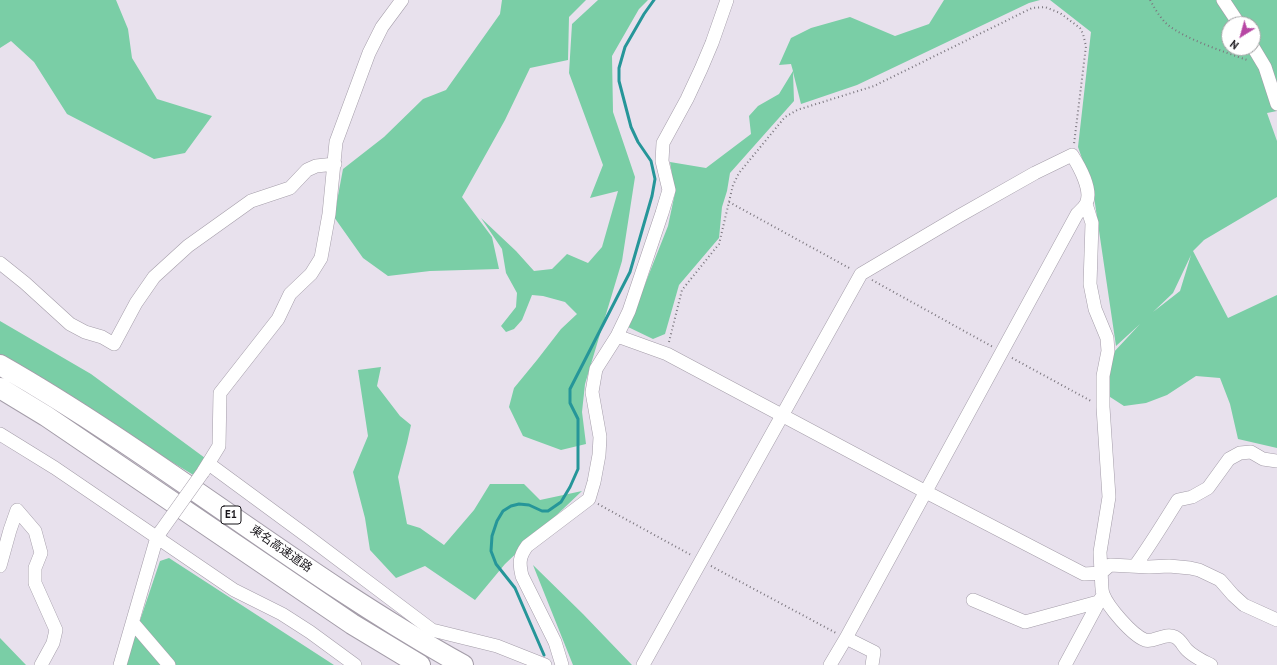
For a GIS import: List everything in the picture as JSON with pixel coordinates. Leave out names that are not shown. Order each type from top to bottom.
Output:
[{"type":"highway","name":"東名高速道路","points":[[0,365],[77,412],[157,464],[362,605],[463,665]]},
{"type":"highway","name":"東名高速道路","points":[[0,388],[46,416],[352,624],[420,665]]},
{"type":"street","points":[[120,665],[159,534],[206,468],[219,446],[220,393],[278,319],[290,294],[311,274],[321,258],[329,214],[336,142],[369,53],[382,27],[402,0]]},
{"type":"street","points":[[562,665],[555,642],[522,576],[519,559],[527,546],[589,499],[599,456],[600,437],[592,392],[596,369],[618,336],[629,311],[646,264],[669,190],[662,161],[663,143],[687,99],[701,69],[727,0]]},
{"type":"street","points":[[1223,0],[1234,16]]},
{"type":"street","points":[[1258,56],[1264,67],[1277,104]]},
{"type":"street","points":[[643,665],[861,274],[1035,173],[1072,155],[1083,174],[1088,196],[1086,204],[1077,214],[830,665]]},
{"type":"street","points":[[0,263],[25,283],[70,324],[85,332],[102,337],[114,344],[136,303],[154,277],[188,246],[251,201],[290,188],[307,170],[316,166],[335,164]]},
{"type":"street","points":[[1065,665],[1100,598],[1100,552],[1109,497],[1103,407],[1103,376],[1108,351],[1107,338],[1095,309],[1090,284],[1092,223],[1086,204]]},
{"type":"street","points":[[618,336],[667,354],[926,492],[1084,574],[1101,573],[1110,565],[1183,567],[1199,570],[1220,580],[1244,605],[1277,620]]},
{"type":"street","points":[[0,434],[159,534],[185,558],[234,590],[282,614],[310,632],[355,665]]},
{"type":"street","points":[[1135,566],[1151,544],[1178,500],[1192,497],[1208,488],[1229,459],[1240,453],[1251,452],[1263,458],[1277,461]]},
{"type":"street","points":[[206,468],[311,539],[432,630],[497,646],[545,665]]},
{"type":"street","points":[[0,566],[17,510],[35,531],[40,553],[35,568],[35,583],[56,630],[53,643],[41,665]]},
{"type":"street","points":[[972,600],[1025,622],[1100,598]]},
{"type":"street","points":[[1100,598],[1132,631],[1145,640],[1174,636],[1187,650],[1211,665]]},
{"type":"street","points":[[133,623],[169,665]]},
{"type":"street","points":[[846,638],[874,652],[872,665]]},
{"type":"path","points":[[1150,0],[1156,11],[1179,33],[1264,67]]},
{"type":"path","points":[[667,354],[682,290],[719,244],[733,185],[739,173],[785,117],[797,110],[874,86],[1032,8],[1045,7],[1060,13],[1080,28],[1086,46],[1072,155]]},
{"type":"path","points":[[729,202],[1103,407]]},
{"type":"path","points":[[589,499],[846,638]]},
{"type":"green space","points":[[0,0],[116,0],[128,29],[132,58],[157,99],[212,116],[185,153],[154,159],[67,114],[34,62],[11,41],[0,48]]},
{"type":"green space","points":[[502,0],[586,0],[569,17],[568,60],[530,68],[505,120],[462,197],[492,237],[499,269],[430,271],[388,276],[363,258],[334,217],[343,169],[384,137],[423,99],[446,90],[500,14]]},
{"type":"green space","points":[[598,0],[648,0],[639,9],[612,56],[613,112],[635,177],[622,261],[585,384],[582,412],[586,444],[561,450],[523,436],[509,407],[514,388],[561,329],[577,314],[565,302],[543,296],[532,295],[522,320],[514,329],[506,332],[501,326],[516,307],[517,293],[506,273],[502,249],[481,218],[516,251],[534,271],[552,269],[567,254],[588,263],[602,247],[618,191],[590,198],[603,165],[569,73],[572,24]]},
{"type":"green space","points":[[944,0],[1040,0],[1029,3],[857,85],[801,104],[793,72],[794,101],[730,173],[727,191],[722,207],[719,238],[679,285],[665,334],[653,339],[628,327],[668,226],[675,193],[670,162],[706,168],[751,134],[749,116],[758,106],[779,94],[793,71],[791,64],[779,65],[791,38],[811,28],[850,17],[895,36],[929,24]]},
{"type":"green space","points":[[1050,0],[1277,0],[1277,111],[1267,113],[1277,141],[1277,197],[1204,240],[1193,251],[1228,318],[1277,295],[1277,448],[1238,439],[1230,404],[1220,378],[1196,376],[1167,395],[1146,403],[1124,406],[1107,395],[1113,353],[1140,324],[1116,346],[1093,190],[1078,147],[1091,32]],"holes":[[[1191,255],[1180,291],[1153,312],[1173,293]]]},
{"type":"green space","points":[[0,321],[91,374],[205,458],[195,476],[0,358]]},
{"type":"green space","points":[[381,367],[377,386],[400,416],[411,425],[398,477],[407,524],[420,528],[444,545],[474,510],[490,484],[524,484],[540,500],[582,491],[505,564],[475,600],[425,566],[396,578],[370,550],[365,518],[353,472],[368,436],[358,370]]},
{"type":"green space","points":[[169,558],[334,665],[125,665],[160,561]]},
{"type":"green space","points":[[533,565],[583,614],[632,665],[573,665]]},
{"type":"green space","points":[[0,638],[26,665],[0,665]]},
{"type":"waterway","points":[[544,655],[515,588],[496,564],[491,551],[492,536],[497,521],[503,511],[511,506],[519,504],[529,505],[542,511],[548,511],[561,502],[578,469],[578,419],[570,403],[570,389],[630,272],[652,196],[655,179],[651,161],[638,142],[631,127],[619,81],[619,68],[625,47],[654,0]]}]
